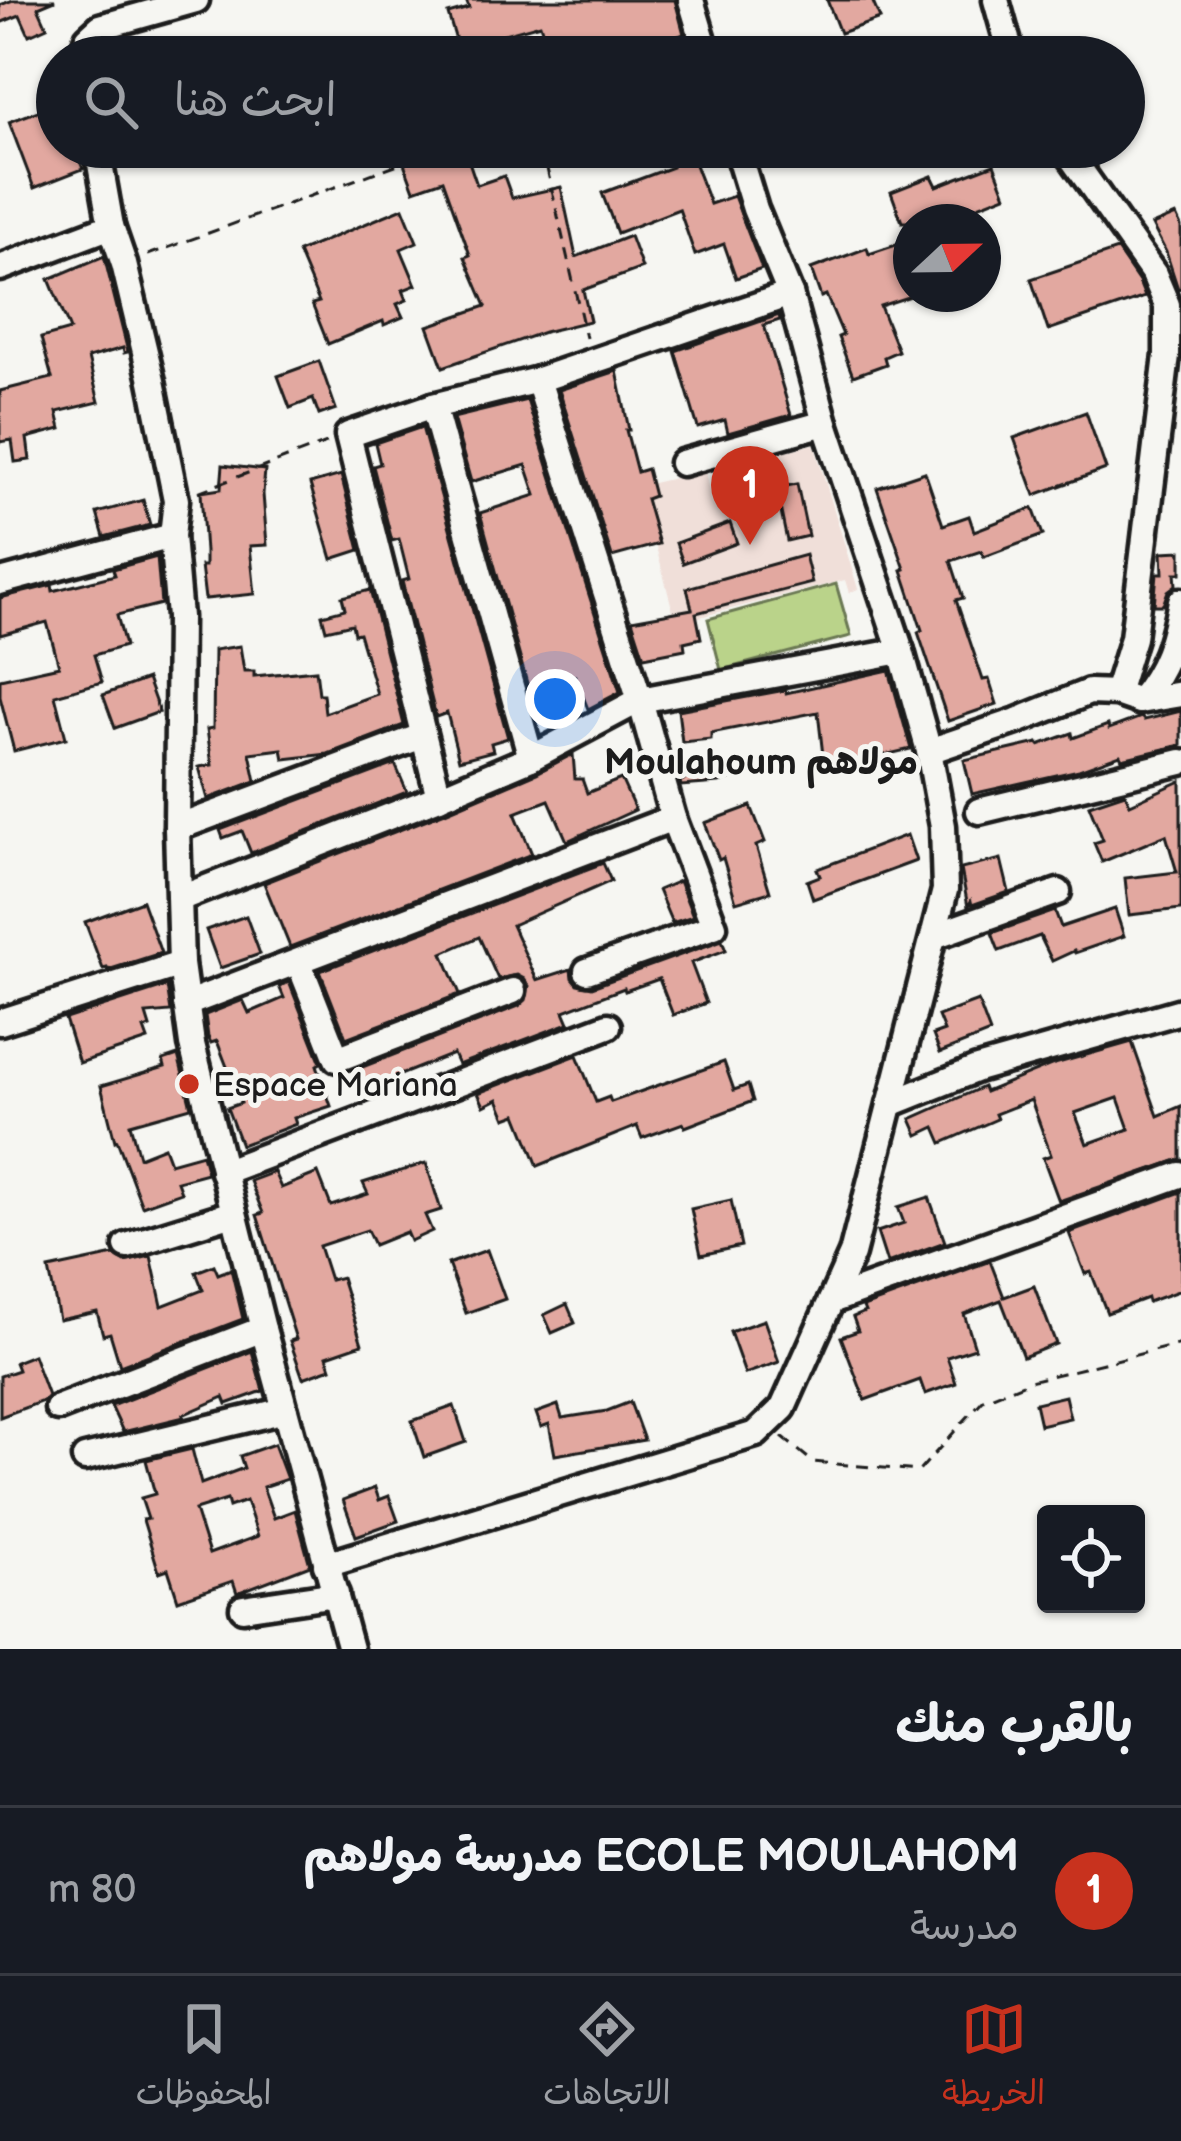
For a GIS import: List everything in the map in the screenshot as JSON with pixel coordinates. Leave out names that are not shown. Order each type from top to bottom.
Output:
[{"type":"street","points":[[90,36],[100,27],[196,0]]},
{"type":"street","points":[[691,0],[702,36]]},
{"type":"street","points":[[996,0],[1006,36]]},
{"type":"street","points":[[101,168],[176,500],[172,536],[179,617],[181,964],[192,1043],[263,1330],[350,1649]]},
{"type":"street","points":[[326,1565],[756,1434],[783,1408],[851,1255],[945,890],[943,826],[929,751],[901,651],[825,423],[790,294],[742,168]]},
{"type":"street","points":[[1079,168],[1154,274],[1166,304],[1167,355],[1128,697]]},
{"type":"street","points":[[0,268],[111,226]]},
{"type":"street","points":[[439,797],[348,435],[433,406],[538,380],[790,294]]},
{"type":"street","points":[[538,380],[674,818],[714,926],[593,969]]},
{"type":"street","points":[[433,406],[531,758]]},
{"type":"street","points":[[682,464],[825,423]]},
{"type":"street","points":[[0,581],[172,536]]},
{"type":"street","points":[[1128,697],[1164,666],[1181,601]]},
{"type":"street","points":[[181,898],[531,758],[640,700],[901,651]]},
{"type":"street","points":[[929,751],[1089,692],[1128,697],[1181,694]]},
{"type":"street","points":[[177,828],[422,736]]},
{"type":"street","points":[[979,811],[1181,762]]},
{"type":"street","points":[[186,1004],[674,818]]},
{"type":"street","points":[[934,936],[1058,892]]},
{"type":"street","points":[[299,963],[337,1060],[513,991]]},
{"type":"street","points":[[0,1022],[181,964]]},
{"type":"street","points":[[890,1104],[977,1069],[1181,1011]]},
{"type":"street","points":[[223,1172],[608,1026]]},
{"type":"street","points":[[831,1301],[1180,1175]]},
{"type":"street","points":[[127,1246],[233,1213]]},
{"type":"street","points":[[58,1408],[263,1330]]},
{"type":"street","points":[[85,1458],[285,1410]]},
{"type":"street","points":[[242,1608],[336,1594]]},
{"type":"path","points":[[124,264],[388,168]]},
{"type":"path","points":[[547,168],[592,361]]},
{"type":"path","points":[[176,500],[348,435]]},
{"type":"path","points":[[767,1424],[812,1462],[919,1472],[983,1400],[1030,1381],[1181,1344]]},
{"type":"shaded area","points":[[814,444],[858,589],[849,593],[845,580],[676,623],[640,486],[705,471],[711,502],[719,511],[733,510],[755,495],[746,461]]},
{"type":"green space","points":[[836,584],[851,636],[721,670],[708,619]]},
{"type":"building","points":[[13,0],[55,0],[38,7],[47,27],[29,35],[20,15],[0,23],[0,5]]},
{"type":"building","points":[[466,0],[675,0],[684,34],[544,36],[540,24],[497,36],[455,36],[448,14],[469,8]]},
{"type":"building","points":[[827,0],[872,0],[880,19],[840,33]]},
{"type":"building","points":[[36,112],[36,168],[83,169],[34,188],[9,122]]},
{"type":"building","points":[[406,168],[471,168],[477,185],[504,176],[512,198],[561,187],[576,257],[630,236],[642,268],[583,290],[590,321],[443,367],[428,326],[486,306],[465,257],[470,255],[443,180],[414,190]]},
{"type":"building","points":[[669,168],[696,168],[710,204],[734,196],[762,269],[736,278],[724,244],[695,255],[679,209],[617,233],[602,193]]},
{"type":"building","points":[[996,168],[1006,195],[983,204],[895,204],[891,192],[932,176],[937,186]]},
{"type":"building","points":[[403,208],[417,242],[401,249],[416,285],[403,290],[407,300],[397,304],[403,317],[328,344],[312,304],[319,302],[298,252]]},
{"type":"building","points":[[1176,215],[1181,226],[1178,289],[1152,225]]},
{"type":"building","points":[[893,246],[893,302],[880,306],[898,351],[884,357],[886,364],[853,376],[838,337],[843,335],[811,269],[867,248],[869,254]]},
{"type":"building","points":[[1117,250],[1145,297],[1048,330],[1031,279]]},
{"type":"building","points":[[104,256],[128,352],[123,348],[88,358],[99,402],[57,412],[61,429],[27,438],[30,460],[15,462],[12,440],[0,442],[0,391],[52,378],[41,338],[70,330],[49,279]]},
{"type":"building","points":[[779,315],[780,320],[764,325],[791,415],[728,433],[725,420],[698,428],[675,351]]},
{"type":"building","points":[[319,361],[336,409],[319,415],[313,399],[290,408],[278,376]]},
{"type":"building","points":[[617,371],[637,472],[647,469],[654,496],[646,499],[659,544],[612,557],[559,390]]},
{"type":"building","points":[[527,400],[620,692],[588,709],[575,676],[528,687],[480,513],[536,495],[526,465],[471,482],[453,418]]},
{"type":"building","points":[[1086,412],[1106,469],[1035,495],[1014,438]]},
{"type":"building","points":[[422,427],[508,738],[491,743],[493,751],[459,760],[447,713],[436,717],[402,581],[409,579],[399,539],[392,541],[373,466],[380,464],[375,443]]},
{"type":"building","points":[[223,465],[265,470],[267,545],[250,546],[255,594],[205,599],[201,492],[221,489]]},
{"type":"building","points":[[925,472],[943,525],[969,516],[974,531],[1033,508],[1043,535],[984,557],[981,551],[951,561],[963,598],[956,600],[983,680],[989,679],[997,704],[948,721],[877,488]]},
{"type":"building","points":[[341,475],[360,550],[332,559],[310,484]]},
{"type":"building","points":[[797,484],[808,536],[787,541],[776,488]]},
{"type":"building","points":[[143,500],[150,525],[104,537],[97,513]]},
{"type":"building","points":[[730,523],[737,543],[683,563],[676,543]]},
{"type":"building","points":[[1181,551],[1176,585],[1163,605],[1154,605],[1157,573],[1163,573],[1162,552]]},
{"type":"building","points":[[805,555],[812,583],[696,613],[701,638],[684,642],[685,649],[644,657],[632,620],[692,609],[687,588]]},
{"type":"building","points":[[157,557],[161,604],[117,615],[125,646],[94,655],[102,682],[55,695],[66,738],[14,751],[0,679],[59,666],[47,622],[0,635],[0,598],[115,575],[113,569]]},
{"type":"building","points":[[370,590],[404,725],[328,754],[284,759],[282,749],[250,753],[256,781],[208,799],[199,767],[212,765],[207,729],[213,728],[214,650],[240,646],[244,671],[254,671],[254,676],[316,670],[325,713],[377,694],[359,633],[354,634],[352,624],[326,630],[322,615],[345,609],[342,597]]},
{"type":"building","points":[[889,670],[911,749],[824,764],[818,712],[682,742],[678,710]]},
{"type":"building","points":[[147,679],[159,712],[115,728],[103,695]]},
{"type":"building","points":[[1181,711],[1181,745],[1122,759],[1120,755],[1079,770],[972,794],[964,760]]},
{"type":"building","points":[[573,754],[575,779],[582,779],[587,793],[621,779],[635,810],[567,841],[549,800],[515,813],[532,854],[290,947],[264,883],[445,812]]},
{"type":"building","points":[[395,764],[407,792],[251,853],[242,831],[223,838],[220,830]]},
{"type":"building","points":[[726,764],[731,779],[681,786],[680,781]]},
{"type":"building","points":[[1181,781],[1181,909],[1129,915],[1125,878],[1177,872],[1166,835],[1102,862],[1094,843],[1103,840],[1089,805],[1125,793],[1130,804]]},
{"type":"building","points":[[751,806],[765,842],[756,846],[770,892],[736,902],[723,858],[719,860],[705,823]]},
{"type":"building","points":[[907,835],[916,861],[813,899],[807,881],[820,876],[817,869]]},
{"type":"building","points":[[1001,859],[1009,892],[972,905],[971,901],[968,907],[961,869]]},
{"type":"building","points":[[603,863],[611,881],[512,925],[537,980],[571,969],[577,984],[592,987],[722,940],[726,950],[691,963],[706,1003],[673,1015],[659,979],[564,1011],[569,1023],[458,1065],[453,1054],[360,1091],[352,1071],[519,1006],[529,986],[517,975],[498,979],[479,937],[443,953],[460,994],[346,1038],[320,971]]},
{"type":"building","points":[[679,881],[693,916],[672,923],[658,890]]},
{"type":"building","points":[[142,901],[161,953],[103,969],[85,922]]},
{"type":"building","points":[[1115,909],[1124,936],[1052,961],[1040,936],[999,951],[992,933],[1055,911],[1061,927]]},
{"type":"building","points":[[246,916],[260,954],[220,968],[206,930]]},
{"type":"building","points":[[289,982],[321,1063],[317,1065],[331,1106],[294,1118],[296,1124],[241,1145],[227,1108],[241,1103],[217,1041],[211,1043],[208,1037],[205,1015],[243,1000],[249,1013],[284,998],[279,986]]},
{"type":"building","points":[[167,986],[171,1012],[146,1014],[148,1040],[79,1063],[65,1019]]},
{"type":"building","points":[[978,1001],[990,1033],[940,1053],[933,1035],[944,1031],[938,1016]]},
{"type":"building","points":[[1132,1042],[1158,1116],[1181,1106],[1181,1159],[1059,1201],[1043,1158],[1051,1155],[1031,1100],[942,1143],[935,1127],[918,1135],[911,1119],[983,1087],[985,1092],[1051,1065]],"holes":[[[1118,1098],[1129,1129],[1087,1144],[1075,1113]]]},
{"type":"building","points":[[178,1055],[191,1107],[130,1124],[139,1157],[164,1147],[170,1163],[202,1154],[207,1173],[177,1181],[181,1192],[142,1206],[115,1141],[101,1086],[165,1067],[163,1060]]},
{"type":"building","points":[[577,1055],[596,1102],[609,1097],[611,1102],[724,1062],[734,1090],[748,1085],[753,1101],[642,1138],[637,1126],[538,1166],[517,1114],[506,1118],[498,1099],[484,1106],[478,1093]]},
{"type":"building","points":[[426,1163],[441,1210],[425,1215],[432,1231],[410,1241],[406,1232],[374,1245],[367,1230],[319,1246],[330,1280],[341,1277],[362,1344],[327,1356],[331,1368],[303,1378],[290,1341],[296,1339],[257,1215],[263,1213],[250,1181],[274,1172],[281,1188],[318,1173],[331,1206],[368,1194],[363,1183]]},
{"type":"building","points":[[1181,1192],[1181,1290],[1107,1313],[1069,1233]]},
{"type":"building","points":[[929,1197],[945,1242],[887,1263],[877,1232],[904,1223],[898,1207]]},
{"type":"building","points":[[731,1200],[741,1246],[701,1255],[691,1209]]},
{"type":"building","points":[[487,1250],[505,1299],[466,1313],[448,1264]]},
{"type":"building","points":[[114,1255],[125,1262],[151,1256],[162,1306],[203,1290],[196,1272],[214,1265],[218,1274],[231,1269],[243,1319],[120,1366],[110,1333],[103,1335],[97,1312],[59,1320],[49,1269]]},
{"type":"building","points":[[990,1261],[1004,1297],[1034,1286],[1056,1344],[1023,1357],[1001,1300],[964,1314],[975,1348],[947,1357],[956,1383],[925,1394],[920,1380],[865,1400],[841,1337],[858,1331],[853,1317],[865,1312],[863,1307]]},
{"type":"building","points":[[567,1304],[575,1323],[552,1333],[544,1315]]},
{"type":"building","points":[[764,1320],[779,1362],[745,1374],[730,1332]]},
{"type":"building","points":[[252,1351],[263,1391],[227,1404],[224,1397],[184,1417],[123,1432],[111,1406]]},
{"type":"building","points":[[33,1355],[48,1396],[0,1417],[0,1376],[18,1370],[15,1362]]},
{"type":"building","points":[[1065,1396],[1070,1418],[1040,1425],[1035,1403]]},
{"type":"building","points":[[630,1402],[644,1440],[555,1455],[549,1424],[541,1427],[536,1413],[558,1405],[562,1418]]},
{"type":"building","points":[[454,1406],[466,1442],[424,1457],[412,1421]]},
{"type":"building","points":[[274,1444],[287,1479],[263,1487],[274,1518],[295,1510],[310,1565],[237,1593],[233,1581],[178,1600],[168,1569],[159,1572],[143,1520],[148,1519],[141,1498],[155,1494],[146,1460],[192,1449],[201,1484],[244,1468],[240,1456]],"holes":[[[227,1500],[229,1507],[246,1501],[258,1536],[209,1554],[195,1510]]]},
{"type":"building","points":[[375,1488],[379,1500],[389,1496],[398,1521],[356,1536],[343,1500]]},
{"type":"place","name":"ECOLE MOULAHOM مدرسة مولاهم","points":[[750,545]]},
{"type":"place","name":"Espace Mariana","points":[[189,1084]]},
{"type":"district","name":"Moulahoum مولاهم","points":[[761,761]]}]
